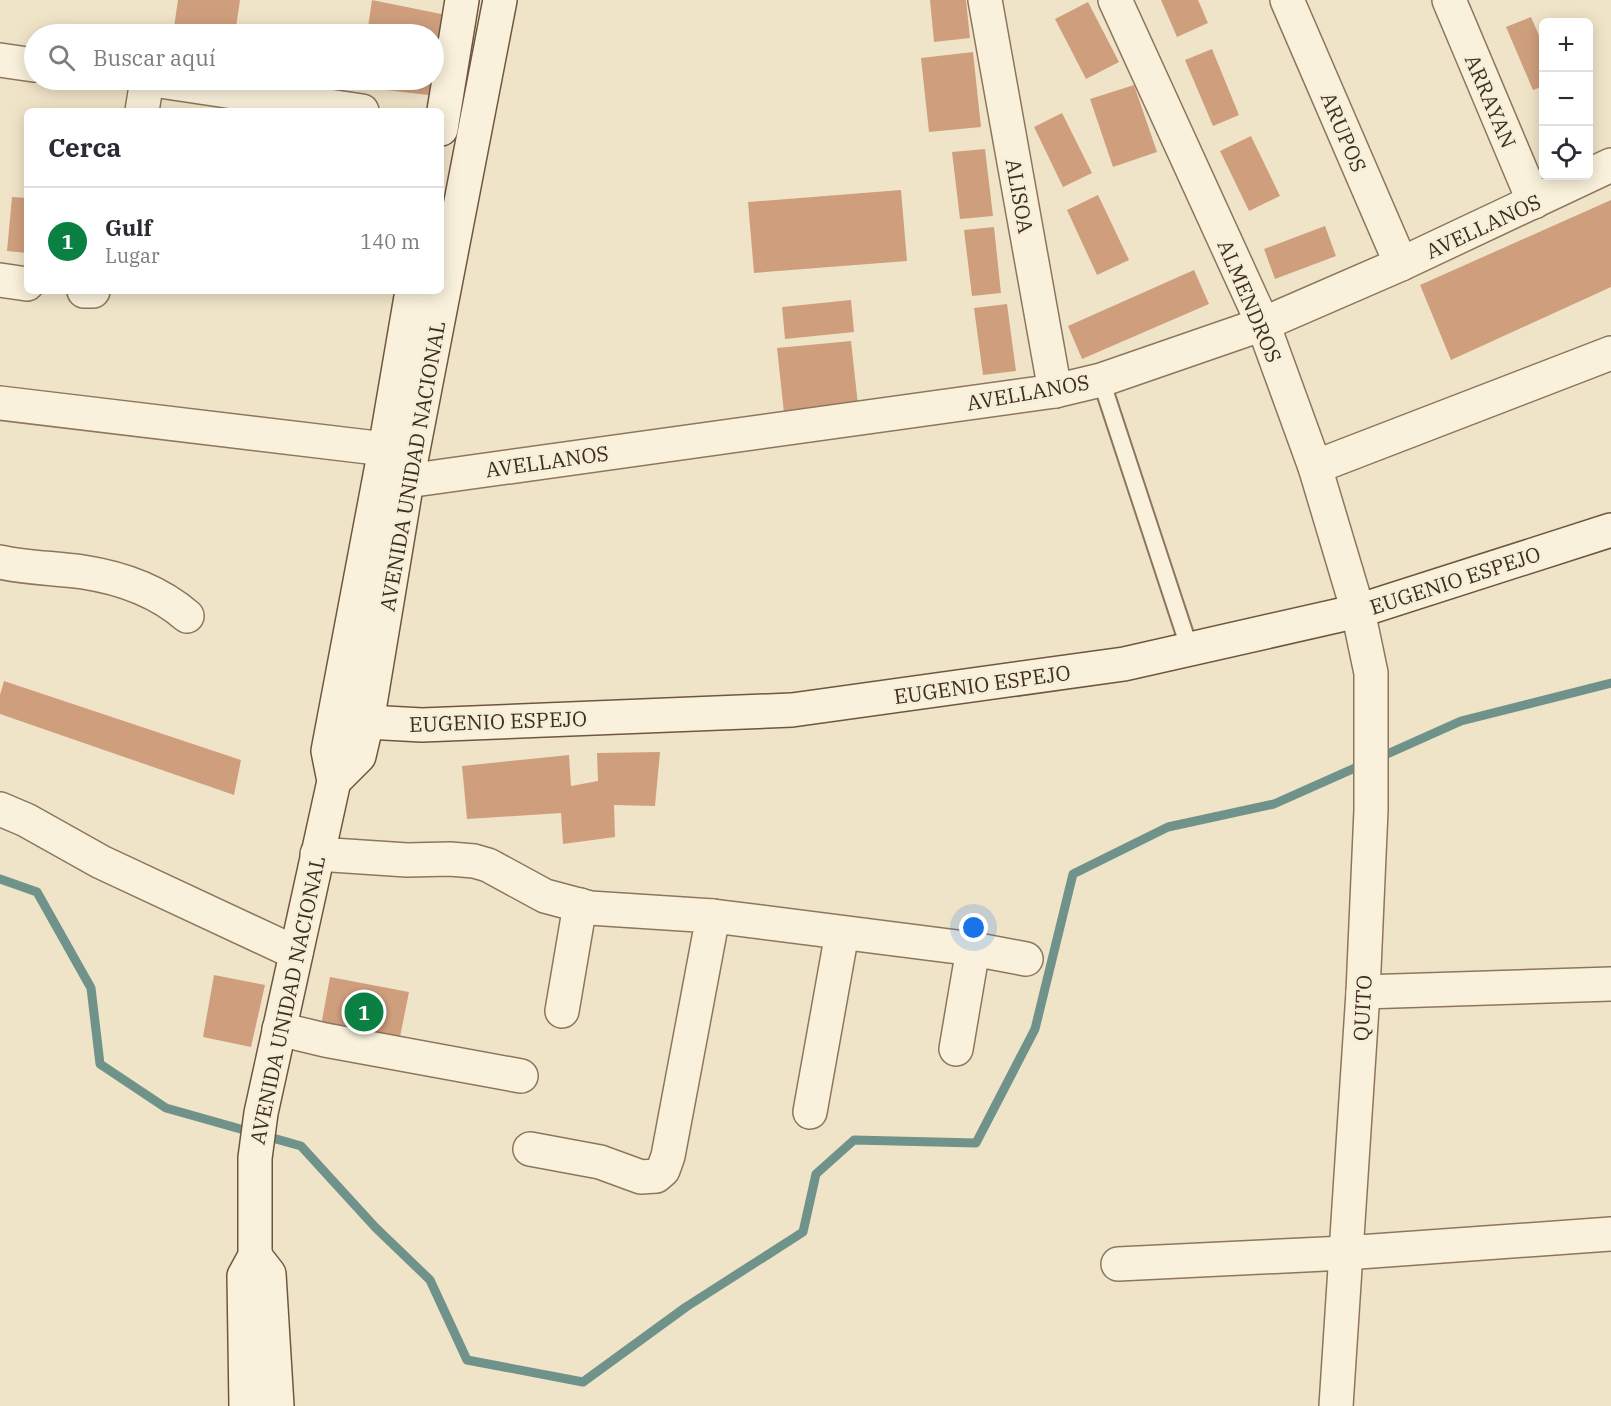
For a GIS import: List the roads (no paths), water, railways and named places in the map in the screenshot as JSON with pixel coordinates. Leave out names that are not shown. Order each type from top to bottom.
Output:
[{"type":"street","points":[[444,108],[462,0]]},
{"type":"street","name":"AVENIDA UNIDAD NACIONAL","points":[[444,289],[500,0]]},
{"type":"street","name":"ALISOA","points":[[985,0],[1055,391]]},
{"type":"street","name":"ALMENDROS","points":[[1115,0],[1263,324],[1315,467],[1358,611]]},
{"type":"street","name":"ARUPOS","points":[[1287,0],[1401,264]]},
{"type":"street","name":"ARRAYAN","points":[[1449,0],[1534,202]]},
{"type":"street","points":[[0,60],[24,64]]},
{"type":"street","points":[[142,108],[145,90]]},
{"type":"street","points":[[220,90],[342,108]]},
{"type":"street","name":"AVELLANOS","points":[[407,480],[1055,391],[1101,380],[1263,324],[1401,264],[1611,165]]},
{"type":"street","points":[[0,280],[24,284]]},
{"type":"street","name":"AVENIDA UNIDAD NACIONAL","points":[[246,1406],[244,1276],[255,1256],[255,1158],[261,1113],[334,781],[328,751],[411,294]]},
{"type":"street","name":"AVENIDA UNIDAD NACIONAL","points":[[334,781],[359,756],[367,722],[407,480],[443,294]]},
{"type":"street","points":[[1315,467],[1611,354]]},
{"type":"street","points":[[0,403],[385,449]]},
{"type":"street","name":"EUGENIO ESPEJO","points":[[335,716],[367,722],[422,725],[792,710],[1124,664],[1358,611],[1611,530]]},
{"type":"street","points":[[0,562],[15,566],[81,572],[120,581],[159,595],[187,616]]},
{"type":"street","name":"QUITO","points":[[1336,1406],[1364,982],[1371,810],[1371,673],[1358,611]]},
{"type":"street","points":[[0,809],[26,820],[101,862],[296,954]]},
{"type":"street","points":[[317,854],[407,860],[474,861],[488,865],[545,896],[590,908],[712,915],[973,949],[1026,959]]},
{"type":"street","points":[[562,1011],[579,905]]},
{"type":"street","points":[[530,1149],[600,1162],[641,1177],[656,1176],[663,1170],[670,1146],[712,915]]},
{"type":"street","points":[[810,1112],[842,933]]},
{"type":"street","points":[[956,1049],[973,949]]},
{"type":"street","points":[[1364,982],[1611,984]]},
{"type":"street","points":[[279,1029],[325,1040],[521,1076]]},
{"type":"street","points":[[1118,1264],[1345,1253],[1611,1234]]},
{"type":"street","name":"AVENIDA UNIDAD NACIONAL","points":[[255,1256],[269,1274],[277,1406]]},
{"type":"lane","points":[[1101,380],[1190,650]]},
{"type":"waterway","points":[[1376,759],[1461,721],[1611,683]]},
{"type":"waterway","points":[[0,879],[37,892],[91,988],[100,1064],[166,1108],[301,1146],[375,1227],[430,1280],[467,1360],[583,1382],[686,1307],[803,1232],[816,1174],[854,1140],[976,1143],[1035,1029],[1073,874],[1168,827],[1274,804],[1364,764]]},
{"type":"place","name":"Gulf","points":[[364,1012]]}]
